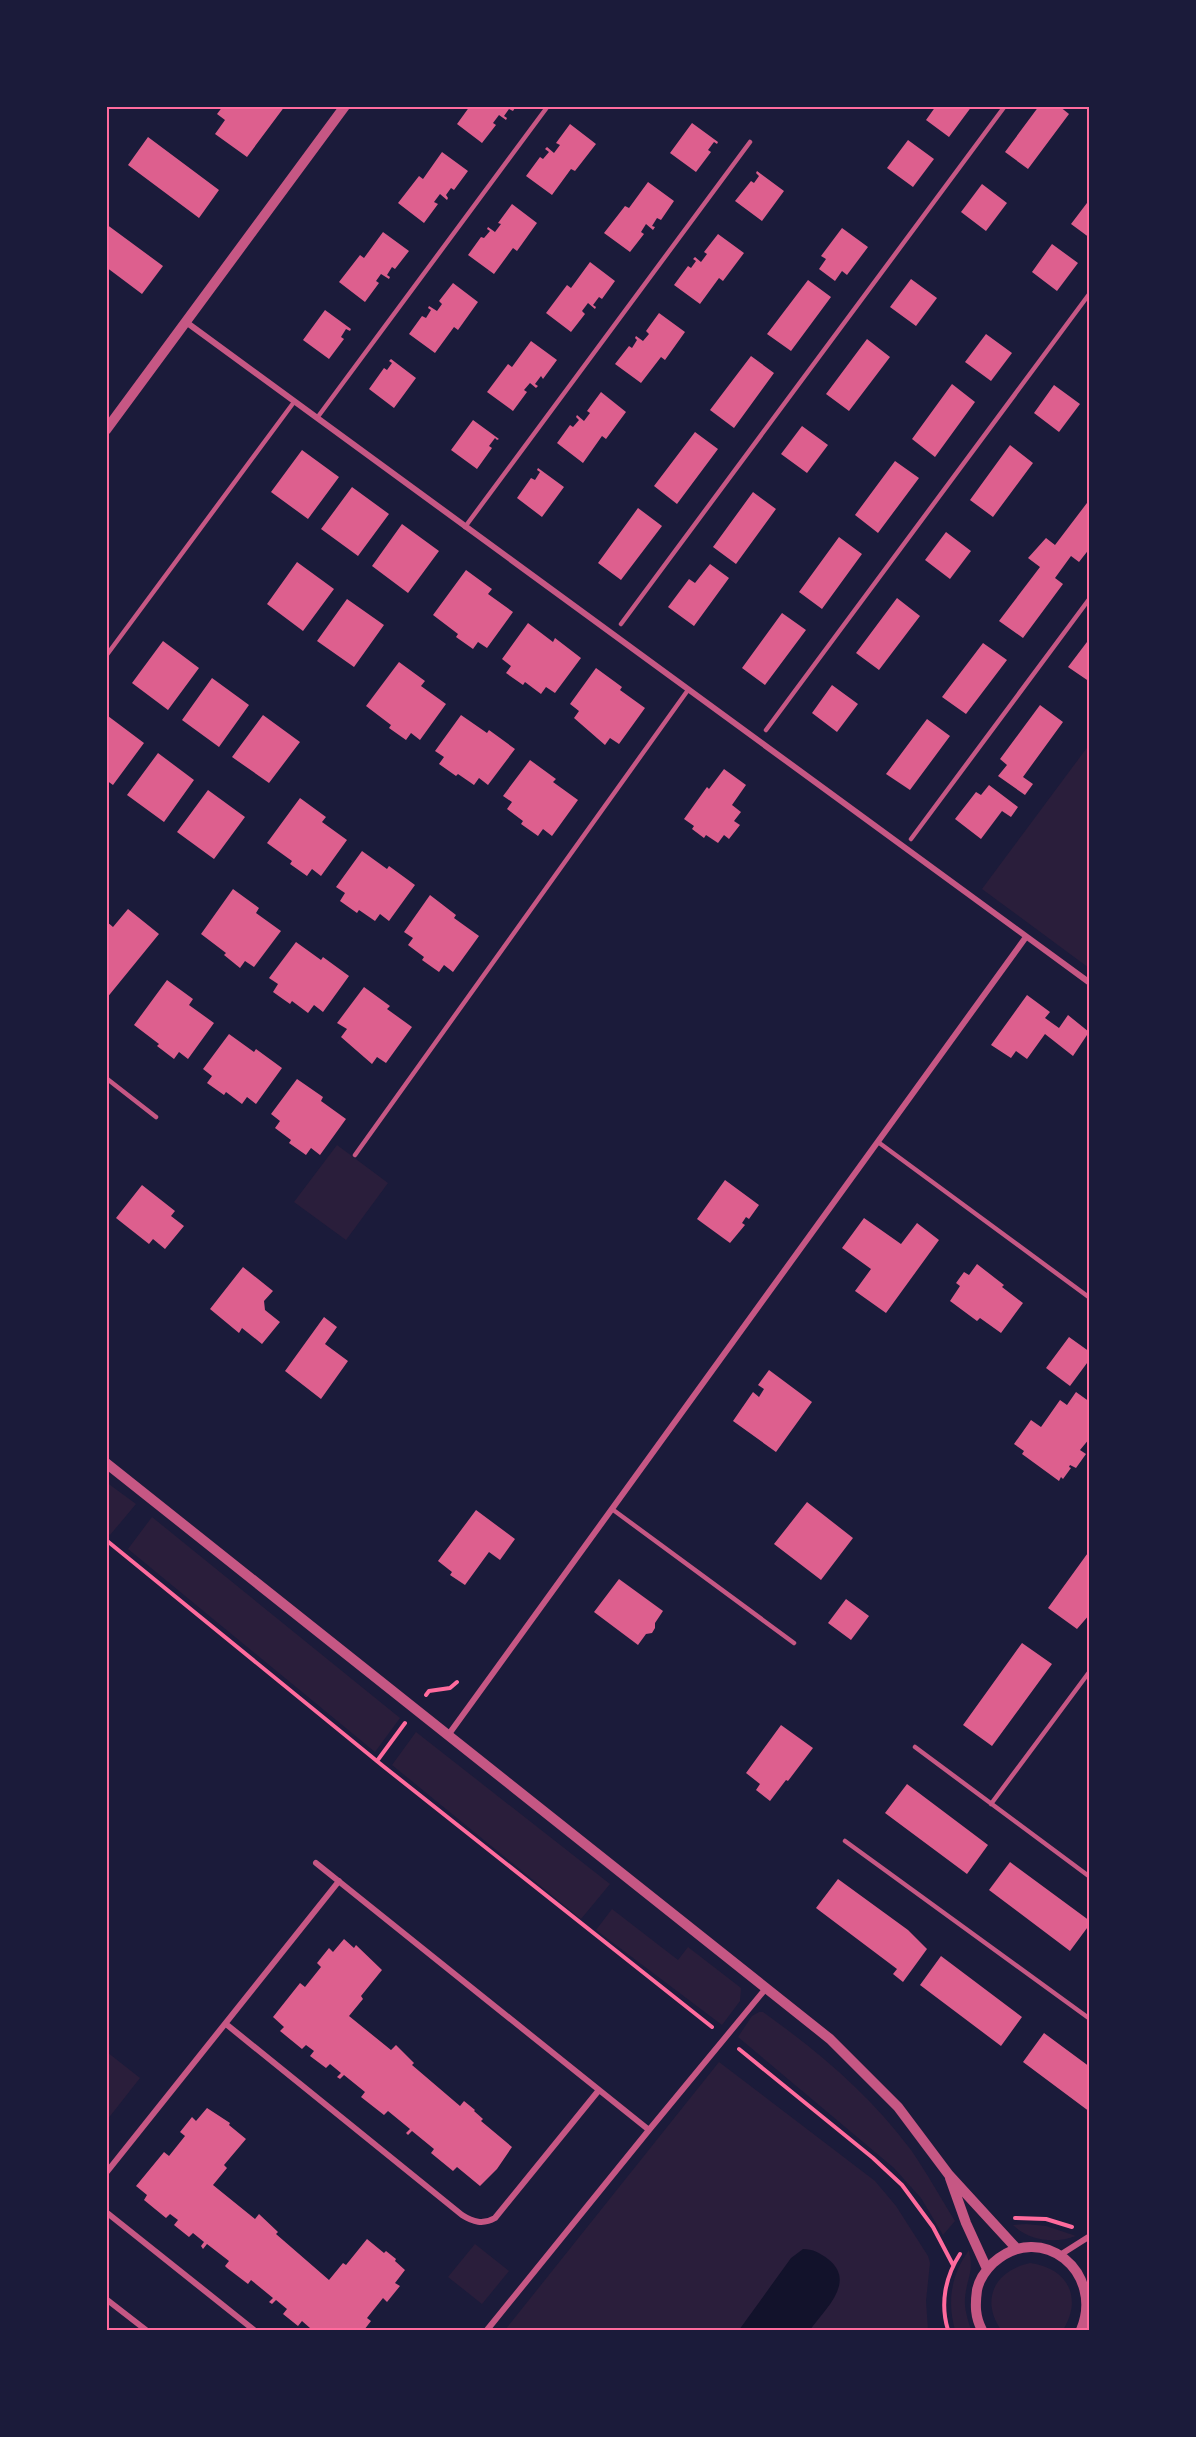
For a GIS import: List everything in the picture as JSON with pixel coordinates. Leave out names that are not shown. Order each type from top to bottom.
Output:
[{"type":"street","points":[[106,430],[345,106]]},
{"type":"street","points":[[186,322],[1089,983]]},
{"type":"street","points":[[449,1734],[1026,937]]},
{"type":"street","points":[[106,1463],[767,1986],[830,2039],[898,2107],[949,2175],[1017,2249]]},
{"type":"street","points":[[316,1863],[649,2130]]},
{"type":"street","points":[[106,2173],[339,1881]]},
{"type":"street","points":[[487,2331],[767,1986]]},
{"type":"street","points":[[226,2024],[462,2215],[479,2222],[488,2222],[495,2218],[599,2090]]},
{"type":"street","points":[[949,2175],[966,2223],[987,2269]]},
{"type":"street","points":[[106,2212],[254,2331]]},
{"type":"street","points":[[1060,2255],[1089,2236]]},
{"type":"street","points":[[982,2331],[978,2323],[975,2304],[978,2285],[987,2269],[1000,2256],[1017,2249],[1032,2247],[1047,2249],[1060,2255],[1087,2281],[1088,2321],[1081,2331]]},
{"type":"street","points":[[106,2299],[146,2331]]},
{"type":"lane","points":[[316,418],[548,106]]},
{"type":"lane","points":[[621,624],[1005,106]]},
{"type":"lane","points":[[465,527],[750,142]]},
{"type":"lane","points":[[766,730],[1089,292]]},
{"type":"lane","points":[[106,656],[294,402]]},
{"type":"lane","points":[[911,839],[1089,598]]},
{"type":"lane","points":[[355,1155],[688,690]]},
{"type":"lane","points":[[106,1078],[156,1117]]},
{"type":"lane","points":[[878,1142],[1089,1298]]},
{"type":"lane","points":[[612,1509],[794,1643]]},
{"type":"lane","points":[[991,1804],[1089,1671]]},
{"type":"lane","points":[[915,1747],[1089,1877]]},
{"type":"lane","points":[[845,1841],[1089,2019]]},
{"type":"path","points":[[106,1540],[377,1761],[717,2031]]},
{"type":"path","points":[[422,1700],[429,1691],[450,1688],[458,1682]]},
{"type":"path","points":[[377,1761],[407,1721]]},
{"type":"path","points":[[732,2043],[873,2158],[902,2185],[933,2227],[953,2265]]},
{"type":"path","points":[[1005,2221],[1035,2217],[1056,2221],[1074,2228]]},
{"type":"path","points":[[948,2331],[944,2299],[953,2265],[964,2248]]},
{"type":"shaded area","points":[[1089,745],[1089,968],[982,889]]},
{"type":"shaded area","points":[[337,1145],[388,1183],[346,1240],[294,1202]]},
{"type":"shaded area","points":[[106,1482],[136,1504],[110,1535],[107,1532]]},
{"type":"shaded area","points":[[152,1517],[400,1718],[375,1752],[128,1549]]},
{"type":"shaded area","points":[[416,1732],[610,1884],[581,1919],[392,1765]]},
{"type":"shaded area","points":[[612,1909],[678,1960],[688,1947],[741,1988],[740,2001],[722,2025],[596,1930]]},
{"type":"shaded area","points":[[763,2012],[843,2075],[895,2130],[917,2159],[955,2221],[943,2235],[921,2198],[894,2168],[738,2037],[752,2016]]},
{"type":"shaded area","points":[[107,2052],[140,2078],[106,2120]]},
{"type":"shaded area","points":[[719,2062],[875,2181],[896,2206],[928,2256],[930,2263],[926,2301],[928,2330],[505,2330]]},
{"type":"shaded area","points":[[1013,2225],[1046,2226],[1076,2236],[1060,2240],[1043,2240],[1027,2235]]},
{"type":"shaded area","points":[[475,2244],[509,2271],[482,2304],[448,2277]]},
{"type":"shaded area","points":[[803,2249],[816,2252],[828,2259],[840,2277],[836,2295],[810,2330],[739,2330],[791,2258]]},
{"type":"shaded area","points":[[969,2250],[970,2270],[965,2302],[971,2330],[955,2330],[951,2309],[952,2288],[958,2269]]},
{"type":"shaded area","points":[[1030,2263],[1054,2271],[1068,2286],[1072,2307],[1063,2330],[1001,2330],[995,2319],[992,2297],[1000,2280],[1008,2272]]},
{"type":"building","points":[[223,106],[285,106],[247,157],[215,134],[225,120],[217,114]]},
{"type":"building","points":[[470,106],[516,106],[513,111],[509,109],[504,116],[506,120],[499,115],[493,123],[496,125],[482,143],[457,124]]},
{"type":"building","points":[[936,106],[972,106],[949,137],[926,120]]},
{"type":"building","points":[[1039,106],[1059,106],[1069,114],[1028,169],[1005,152]]},
{"type":"building","points":[[692,123],[718,142],[717,144],[714,142],[708,150],[711,152],[696,172],[670,153]]},
{"type":"building","points":[[570,124],[596,144],[575,171],[571,169],[552,195],[526,176],[540,157],[543,159],[549,152],[545,149],[547,147],[554,153],[560,145],[556,143]]},
{"type":"building","points":[[148,137],[219,190],[199,218],[128,165]]},
{"type":"building","points":[[908,140],[934,159],[913,187],[887,168]]},
{"type":"building","points":[[442,152],[468,171],[454,190],[451,188],[446,195],[447,200],[440,194],[434,202],[438,204],[424,223],[398,203],[419,176],[423,179]]},
{"type":"building","points":[[757,171],[784,191],[762,221],[735,201],[751,181],[754,183],[759,176]]},
{"type":"building","points":[[648,182],[674,201],[661,220],[657,218],[652,226],[655,227],[653,230],[646,224],[641,232],[644,234],[630,252],[604,233],[625,206],[629,208]]},
{"type":"building","points":[[982,184],[1007,203],[986,231],[961,212]]},
{"type":"building","points":[[1090,199],[1090,238],[1071,224]]},
{"type":"building","points":[[512,204],[537,223],[517,251],[513,248],[494,274],[468,255],[481,237],[484,238],[490,231],[488,227],[495,232],[501,224],[498,223]]},
{"type":"building","points":[[106,224],[163,266],[142,294],[106,267]]},
{"type":"building","points":[[842,228],[868,247],[847,275],[842,271],[835,281],[819,269],[826,259],[821,256]]},
{"type":"building","points":[[383,232],[409,251],[395,269],[392,267],[387,275],[389,279],[381,274],[376,281],[379,283],[365,302],[339,282],[360,255],[364,258]]},
{"type":"building","points":[[718,234],[744,253],[723,281],[719,278],[700,304],[674,285],[688,266],[691,268],[696,261],[693,259],[695,257],[701,262],[707,254],[704,252]]},
{"type":"building","points":[[1052,244],[1078,263],[1057,291],[1032,272]]},
{"type":"building","points":[[590,262],[615,281],[602,299],[599,297],[593,305],[595,309],[588,303],[582,311],[585,314],[571,332],[546,313],[567,285],[571,288]]},
{"type":"building","points":[[911,279],[937,298],[916,326],[890,307]]},
{"type":"building","points":[[808,280],[831,297],[791,351],[767,334]]},
{"type":"building","points":[[453,283],[478,302],[458,330],[454,327],[435,353],[409,334],[422,316],[426,318],[431,310],[429,306],[437,311],[442,304],[439,301]]},
{"type":"building","points":[[325,310],[351,329],[350,331],[346,329],[341,337],[344,339],[329,359],[303,340]]},
{"type":"building","points":[[659,313],[685,332],[665,360],[661,357],[641,383],[615,364],[629,346],[632,348],[637,340],[636,336],[643,341],[649,334],[646,331]]},
{"type":"building","points":[[986,334],[1012,353],[991,381],[965,362]]},
{"type":"building","points":[[867,339],[890,357],[849,411],[826,394]]},
{"type":"building","points":[[531,341],[557,360],[543,379],[541,376],[535,384],[538,386],[536,388],[530,383],[524,390],[527,392],[513,411],[487,392],[508,364],[512,367]]},
{"type":"building","points":[[751,356],[774,373],[734,428],[710,410]]},
{"type":"building","points":[[391,359],[416,378],[394,408],[369,389],[384,368],[387,370],[392,363],[389,361]]},
{"type":"building","points":[[952,384],[975,402],[935,457],[912,439]]},
{"type":"building","points":[[1054,385],[1080,404],[1059,432],[1034,413]]},
{"type":"building","points":[[601,392],[626,412],[606,439],[602,436],[583,463],[557,443],[570,425],[573,427],[579,420],[577,415],[584,421],[590,413],[587,411]]},
{"type":"building","points":[[473,420],[499,439],[495,438],[489,446],[492,448],[477,469],[451,450]]},
{"type":"building","points":[[802,426],[828,445],[807,473],[781,454]]},
{"type":"building","points":[[695,432],[718,449],[677,504],[654,486]]},
{"type":"building","points":[[1010,445],[1033,463],[993,517],[970,500]]},
{"type":"building","points":[[302,450],[339,477],[308,519],[271,492]]},
{"type":"building","points":[[895,461],[919,478],[878,533],[855,515]]},
{"type":"building","points":[[538,468],[564,487],[542,517],[517,498],[531,478],[535,480],[540,472]]},
{"type":"building","points":[[352,487],[389,514],[358,556],[321,529]]},
{"type":"building","points":[[753,492],[776,509],[736,564],[713,547]]},
{"type":"building","points":[[1090,499],[1090,548],[1079,562],[1071,556],[1055,578],[1063,584],[1023,638],[999,621],[1040,567],[1028,558],[1046,538],[1055,545]]},
{"type":"building","points":[[638,508],[662,526],[621,580],[598,563]]},
{"type":"building","points":[[402,524],[439,551],[408,593],[372,566]]},
{"type":"building","points":[[946,532],[971,551],[950,579],[925,560]]},
{"type":"building","points":[[839,537],[862,554],[822,609],[799,592]]},
{"type":"building","points":[[297,562],[334,589],[303,631],[267,604]]},
{"type":"building","points":[[710,564],[729,578],[694,626],[668,607],[689,579],[695,583]]},
{"type":"building","points":[[466,570],[492,589],[488,594],[513,612],[487,648],[478,642],[473,649],[456,637],[458,634],[433,615]]},
{"type":"building","points":[[897,598],[920,616],[879,670],[856,653]]},
{"type":"building","points":[[347,599],[384,625],[354,667],[317,641]]},
{"type":"building","points":[[782,613],[806,630],[765,685],[742,668]]},
{"type":"building","points":[[528,623],[553,642],[555,638],[581,658],[555,693],[546,687],[541,694],[525,682],[523,685],[506,673],[511,666],[502,659]]},
{"type":"building","points":[[1090,638],[1090,682],[1068,667]]},
{"type":"building","points":[[163,641],[199,668],[168,710],[132,683]]},
{"type":"building","points":[[983,643],[1007,660],[966,714],[942,697]]},
{"type":"building","points":[[399,662],[425,681],[421,686],[446,704],[420,740],[411,733],[406,740],[389,728],[391,725],[366,706]]},
{"type":"building","points":[[596,668],[622,687],[620,690],[645,708],[619,744],[610,738],[605,745],[574,718],[579,711],[570,704]]},
{"type":"building","points":[[212,678],[249,705],[219,747],[182,720]]},
{"type":"building","points":[[832,685],[858,704],[837,732],[812,713]]},
{"type":"building","points":[[1040,705],[1063,722],[1023,777],[1033,784],[1025,795],[998,776],[1007,765],[1000,759]]},
{"type":"building","points":[[263,715],[300,742],[269,783],[232,757]]},
{"type":"building","points":[[461,715],[487,733],[489,730],[515,749],[488,785],[479,778],[474,785],[439,764],[444,757],[435,751]]},
{"type":"building","points":[[108,716],[144,743],[113,785],[106,780]]},
{"type":"building","points":[[927,719],[950,736],[910,790],[886,774]]},
{"type":"building","points":[[158,753],[194,780],[164,822],[127,795]]},
{"type":"building","points":[[530,760],[556,779],[553,782],[578,800],[552,836],[543,829],[538,836],[521,824],[523,821],[507,809],[512,802],[503,796]]},
{"type":"building","points":[[724,769],[746,785],[732,805],[741,812],[734,821],[740,825],[729,839],[724,835],[718,843],[706,835],[704,838],[692,829],[694,826],[684,819],[707,787],[709,789]]},
{"type":"building","points":[[989,785],[1018,807],[1011,817],[1002,811],[981,839],[955,819],[976,792],[981,795]]},
{"type":"building","points":[[208,790],[245,817],[214,859],[177,832]]},
{"type":"building","points":[[300,798],[326,817],[322,822],[347,840],[321,876],[312,869],[307,876],[290,864],[292,861],[267,843]]},
{"type":"building","points":[[362,851],[387,869],[389,866],[415,885],[389,921],[380,914],[375,921],[359,910],[357,913],[340,901],[345,893],[336,887]]},
{"type":"building","points":[[233,889],[259,908],[256,913],[281,931],[254,967],[245,961],[240,968],[224,955],[226,953],[201,934]]},
{"type":"building","points":[[430,895],[456,915],[454,918],[479,936],[453,972],[444,965],[439,972],[422,960],[424,957],[408,945],[413,938],[404,932]]},
{"type":"building","points":[[128,909],[159,934],[106,999],[106,921],[113,927]]},
{"type":"building","points":[[296,942],[321,960],[323,957],[349,976],[323,1012],[314,1005],[308,1013],[292,1001],[290,1004],[273,992],[278,984],[269,978]]},
{"type":"building","points":[[167,980],[193,999],[189,1005],[214,1023],[188,1059],[179,1052],[174,1059],[134,1025]]},
{"type":"building","points":[[364,987],[390,1006],[387,1009],[412,1027],[386,1063],[377,1057],[372,1064],[341,1037],[347,1029],[337,1023]]},
{"type":"building","points":[[1027,995],[1050,1012],[1045,1018],[1059,1028],[1068,1015],[1089,1032],[1073,1056],[1045,1034],[1027,1059],[1016,1051],[1011,1058],[991,1045]]},
{"type":"building","points":[[229,1034],[254,1052],[256,1049],[282,1068],[256,1104],[247,1097],[242,1104],[226,1092],[224,1095],[207,1083],[212,1076],[203,1069]]},
{"type":"building","points":[[297,1079],[323,1097],[321,1101],[346,1119],[320,1155],[311,1148],[306,1155],[289,1143],[291,1140],[275,1128],[280,1121],[271,1114]]},
{"type":"building","points":[[725,1180],[759,1205],[749,1219],[746,1217],[742,1223],[745,1225],[730,1243],[697,1219]]},
{"type":"building","points":[[142,1185],[175,1211],[171,1216],[184,1226],[165,1249],[153,1239],[149,1244],[116,1218]]},
{"type":"building","points":[[864,1218],[901,1244],[917,1223],[939,1240],[886,1313],[855,1291],[871,1269],[842,1248]]},
{"type":"building","points":[[977,1264],[1023,1303],[1001,1333],[980,1318],[977,1321],[950,1301],[960,1286],[956,1283],[964,1272],[969,1275]]},
{"type":"building","points":[[243,1267],[273,1291],[264,1301],[265,1310],[280,1322],[262,1344],[242,1328],[239,1333],[210,1309]]},
{"type":"building","points":[[324,1317],[337,1327],[325,1344],[348,1361],[321,1399],[285,1371]]},
{"type":"building","points":[[1069,1337],[1090,1352],[1090,1359],[1070,1386],[1046,1368]]},
{"type":"building","points":[[769,1370],[812,1402],[776,1452],[733,1421],[753,1392],[759,1397],[764,1389],[758,1385]]},
{"type":"building","points":[[1076,1392],[1090,1402],[1090,1438],[1080,1450],[1086,1454],[1076,1468],[1070,1465],[1071,1468],[1059,1481],[1022,1454],[1024,1451],[1014,1444],[1031,1420],[1041,1427],[1060,1400],[1067,1405]]},
{"type":"building","points":[[807,1502],[853,1538],[821,1580],[774,1544]]},
{"type":"building","points":[[476,1510],[515,1539],[500,1560],[489,1552],[465,1585],[450,1575],[452,1572],[438,1561]]},
{"type":"building","points":[[1090,1550],[1090,1614],[1077,1629],[1048,1608]]},
{"type":"building","points":[[619,1579],[663,1611],[652,1633],[646,1634],[638,1645],[594,1612]]},
{"type":"building","points":[[846,1599],[869,1616],[851,1640],[828,1623]]},
{"type":"building","points":[[1022,1643],[1052,1664],[992,1746],[963,1725]]},
{"type":"building","points":[[781,1725],[813,1748],[770,1801],[756,1790],[760,1784],[746,1773]]},
{"type":"building","points":[[907,1784],[988,1845],[967,1874],[885,1813]]},
{"type":"building","points":[[1010,1862],[1090,1921],[1070,1951],[989,1890]]},
{"type":"building","points":[[838,1879],[908,1930],[927,1949],[903,1982],[893,1974],[897,1969],[816,1908]]},
{"type":"building","points":[[344,1939],[354,1948],[356,1945],[382,1970],[361,1996],[363,1999],[349,2016],[391,2050],[396,2045],[414,2063],[412,2065],[460,2106],[464,2101],[475,2110],[483,2119],[481,2121],[512,2147],[497,2169],[480,2186],[457,2167],[453,2171],[431,2153],[434,2149],[412,2131],[408,2135],[406,2133],[410,2129],[388,2111],[384,2115],[361,2097],[365,2092],[344,2075],[340,2079],[337,2077],[341,2073],[330,2064],[326,2068],[310,2056],[314,2051],[306,2045],[302,2049],[280,2031],[284,2027],[273,2017],[300,1983],[305,1987],[321,1967],[317,1963],[329,1948],[333,1952]]},
{"type":"building","points":[[941,1956],[1022,2017],[1001,2046],[920,1985]]},
{"type":"building","points":[[1044,2033],[1090,2067],[1090,2112],[1023,2062]]},
{"type":"building","points":[[207,2108],[230,2123],[229,2125],[246,2139],[224,2165],[227,2168],[213,2185],[255,2219],[259,2214],[278,2232],[276,2234],[329,2280],[343,2263],[346,2265],[367,2239],[384,2253],[386,2251],[396,2259],[395,2261],[405,2270],[395,2283],[400,2286],[387,2302],[383,2298],[367,2318],[371,2321],[364,2330],[308,2330],[310,2328],[302,2321],[298,2326],[283,2314],[287,2309],[276,2300],[272,2304],[269,2302],[273,2298],[251,2280],[248,2284],[227,2268],[225,2266],[229,2261],[207,2244],[203,2249],[201,2246],[204,2242],[193,2233],[189,2237],[174,2225],[178,2220],[170,2214],[166,2218],[144,2200],[147,2195],[136,2186],[164,2152],[169,2156],[185,2136],[180,2132],[192,2117],[196,2121]]}]
